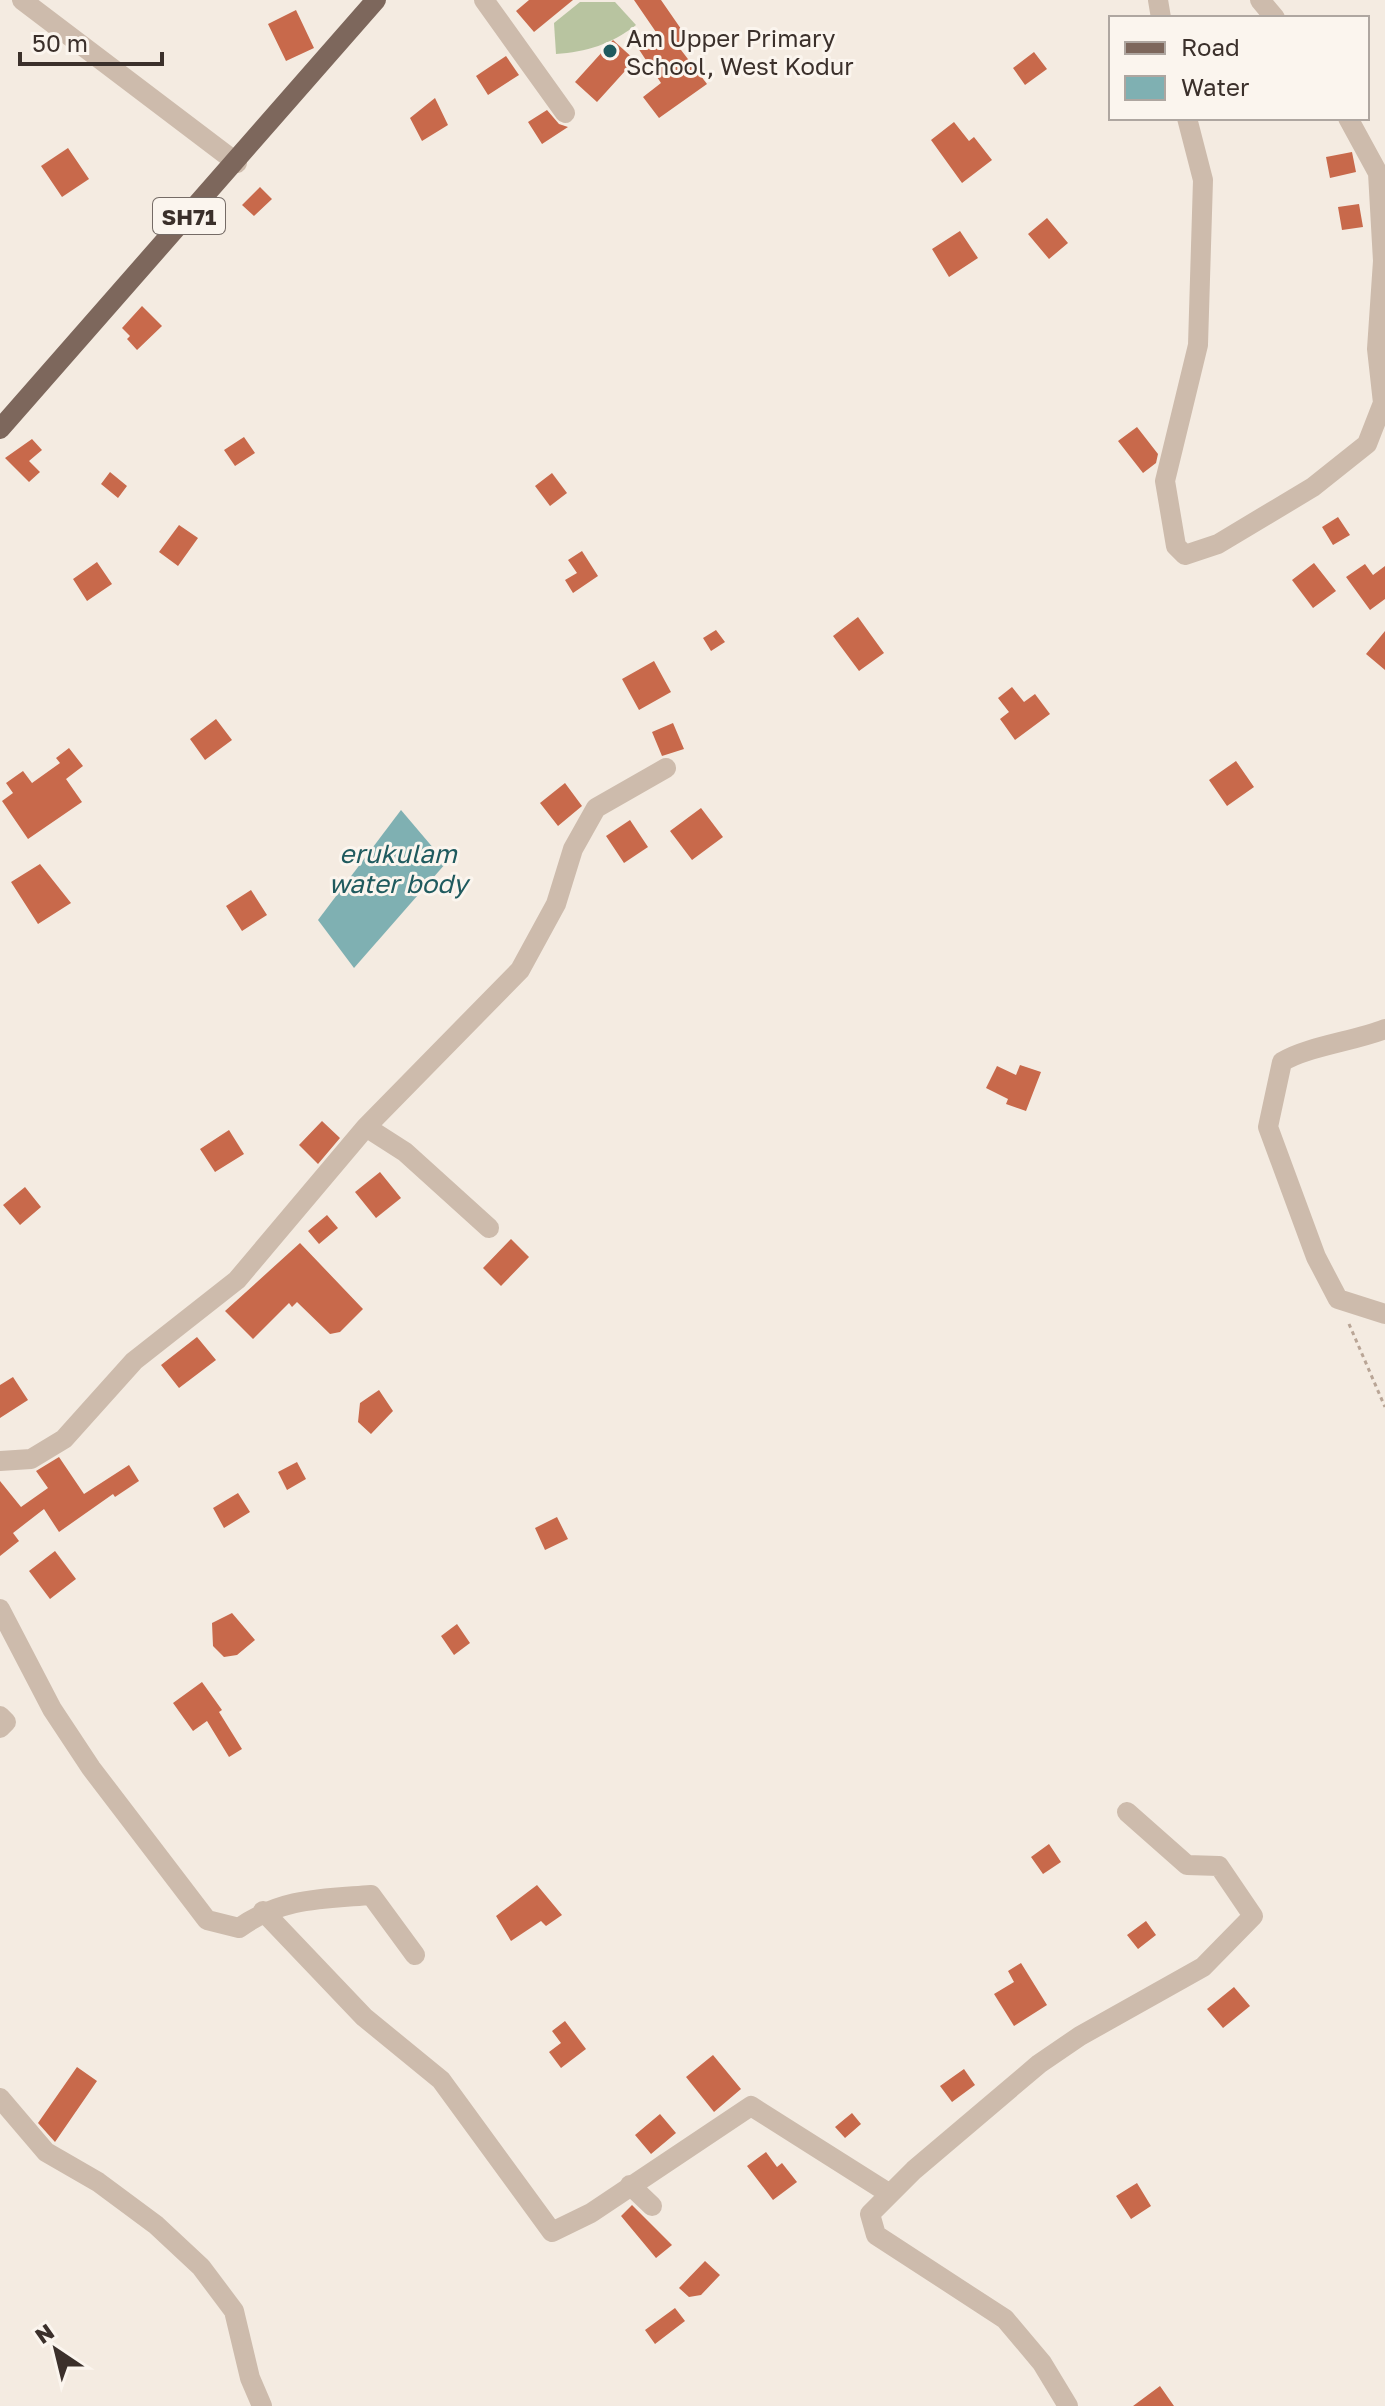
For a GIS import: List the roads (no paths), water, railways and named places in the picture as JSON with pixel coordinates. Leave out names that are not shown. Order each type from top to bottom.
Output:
[{"type":"main road","name":"SH71","points":[[0,429],[237,163],[376,0]]},
{"type":"street","points":[[22,0],[237,163]]},
{"type":"street","points":[[484,0],[565,113]]},
{"type":"street","points":[[1260,0],[1273,16]]},
{"type":"street","points":[[1188,120],[1203,180],[1198,345],[1165,481],[1176,546],[1185,555],[1218,544],[1324,478],[1367,444],[1383,403],[1377,349],[1383,261],[1378,173],[1349,120]]},
{"type":"street","points":[[0,1461],[31,1459],[64,1439],[134,1361],[237,1280],[366,1127],[520,970],[556,904],[573,849],[596,808],[666,768]]},
{"type":"street","points":[[1385,1029],[1344,1044],[1294,1054],[1282,1062],[1268,1127],[1316,1257],[1338,1299],[1385,1314]]},
{"type":"street","points":[[366,1127],[405,1152],[489,1228]]},
{"type":"street","points":[[0,1609],[52,1709],[207,1920],[239,1928],[263,1911],[303,1900],[371,1895],[415,1955]]},
{"type":"street","points":[[0,1716],[6,1722],[0,1728]]},
{"type":"street","points":[[1068,2406],[1042,2363],[1005,2319],[876,2235],[870,2214],[1039,2064],[1080,2036],[1203,1967],[1253,1916],[1219,1866],[1187,1865],[1127,1812]]},
{"type":"street","points":[[263,1911],[364,2017],[441,2080],[552,2232],[591,2213],[751,2106],[890,2194]]},
{"type":"street","points":[[0,2098],[46,2152],[98,2182],[156,2225],[201,2267],[234,2311],[250,2378],[262,2406]]},
{"type":"street","points":[[630,2185],[652,2206]]},
{"type":"water","name":"erukulam water body","points":[[401,810],[446,863],[354,968],[318,920]]},
{"type":"place","name":"Am Upper Primary School, West Kodur","points":[[610,51]]}]
